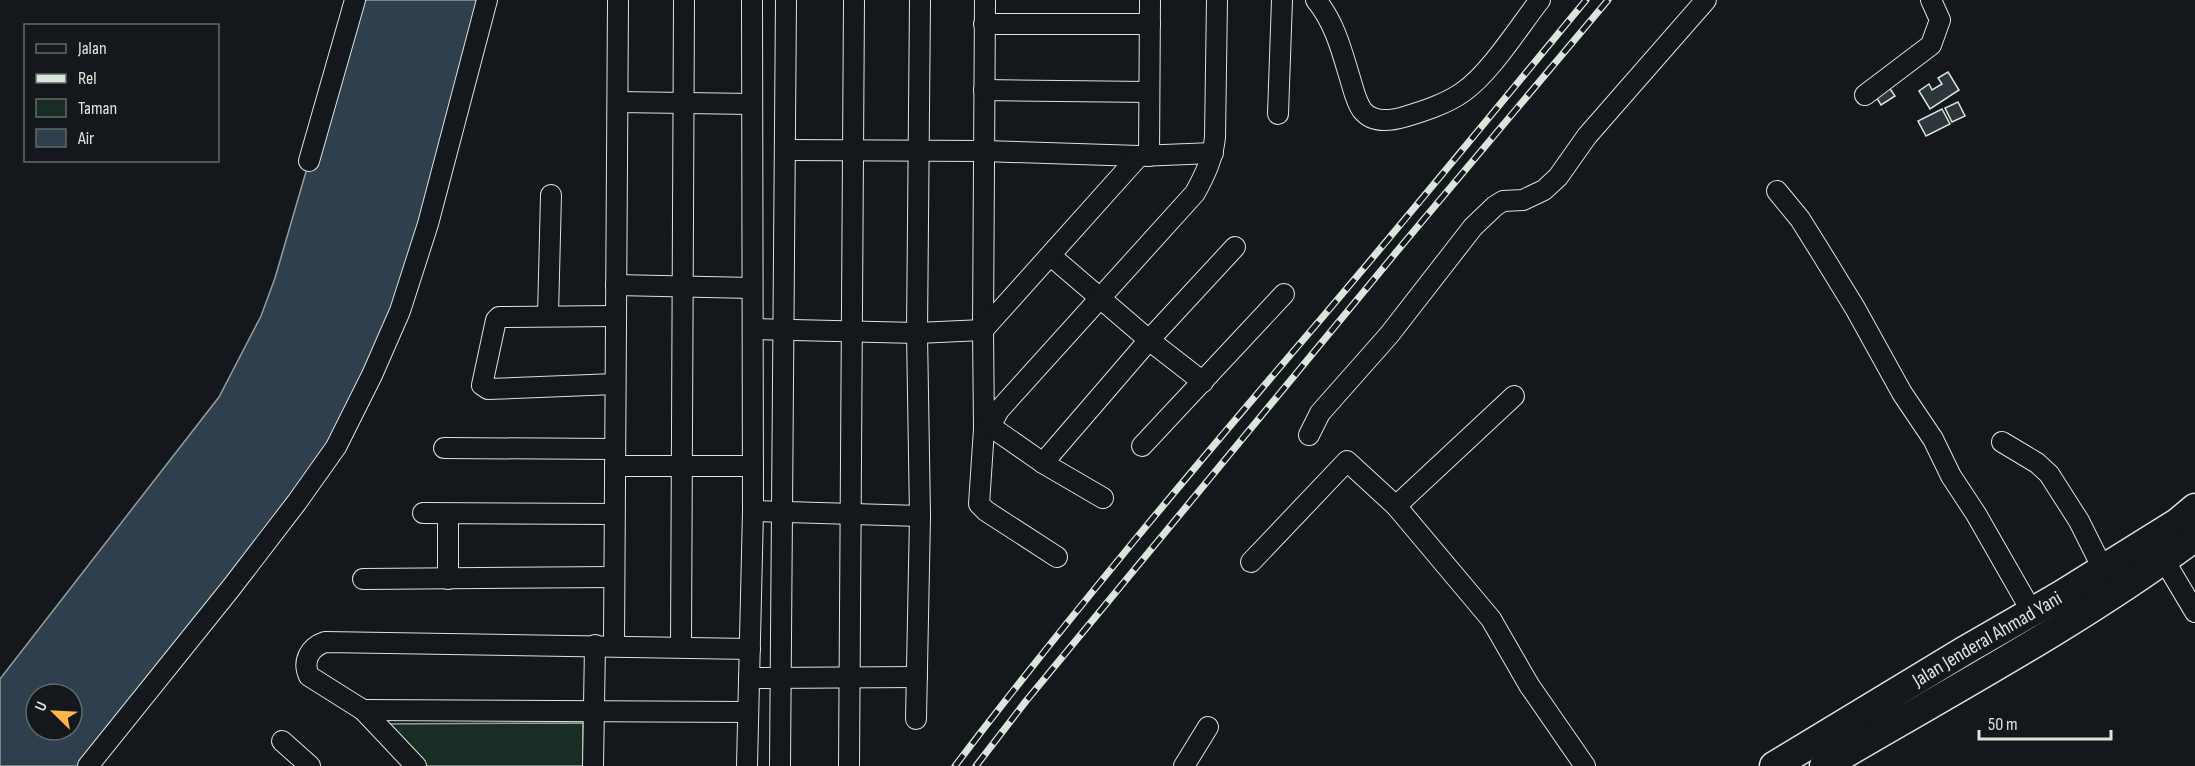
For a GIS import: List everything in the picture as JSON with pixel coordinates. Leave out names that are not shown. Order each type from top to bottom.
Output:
[{"type":"highway","name":"Jalan Jenderal Ahmad Yani","points":[[1774,766],[2103,569],[2177,523],[2195,508]]},
{"type":"highway","name":"Jalan Jenderal Ahmad Yani","points":[[1824,766],[2068,624],[2195,537]]},
{"type":"street","points":[[309,161],[355,0]]},
{"type":"street","points":[[88,766],[245,569],[336,447],[372,375],[400,311],[428,224],[487,0]]},
{"type":"street","points":[[592,766],[593,711],[613,577],[618,0]]},
{"type":"street","points":[[681,646],[684,0]]},
{"type":"street","points":[[747,766],[753,512],[752,0]]},
{"type":"street","points":[[780,766],[786,0]]},
{"type":"street","points":[[849,766],[854,0]]},
{"type":"street","points":[[916,719],[920,516],[917,333],[920,0]]},
{"type":"street","points":[[985,0],[982,330],[987,427],[979,504],[986,511],[1057,557]]},
{"type":"street","points":[[753,329],[917,333],[982,330],[1144,156],[1149,93],[1150,0]]},
{"type":"street","points":[[987,427],[999,410],[1195,193],[1204,177],[1213,153],[1217,0]]},
{"type":"street","points":[[1278,114],[1282,0]]},
{"type":"street","points":[[1316,0],[1326,12],[1339,38],[1357,101],[1372,119],[1401,118],[1451,99],[1471,86],[1540,0]]},
{"type":"street","points":[[1309,435],[1320,413],[1389,335],[1473,227],[1503,201],[1523,200],[1544,190],[1558,177],[1587,136],[1706,0]]},
{"type":"street","points":[[1865,95],[1931,45],[1940,20],[1931,0]]},
{"type":"street","points":[[984,24],[1150,24]]},
{"type":"street","points":[[984,90],[1149,93]]},
{"type":"street","points":[[618,102],[752,104]]},
{"type":"street","points":[[786,150],[983,151],[1144,156],[1213,153]]},
{"type":"street","points":[[1778,191],[1800,219],[1832,270],[1902,393],[1933,438],[1951,476],[1976,514],[2032,612]]},
{"type":"street","points":[[548,315],[551,195]]},
{"type":"street","points":[[1043,462],[1149,340],[1235,247]]},
{"type":"street","points":[[1051,256],[1149,340],[1203,382]]},
{"type":"street","points":[[616,285],[752,288]]},
{"type":"street","points":[[1142,446],[1284,294]]},
{"type":"street","points":[[615,316],[504,316],[496,320],[482,385],[483,388],[615,384]]},
{"type":"street","points":[[1396,506],[1514,396]]},
{"type":"street","points":[[987,427],[1103,498]]},
{"type":"street","points":[[2002,442],[2037,463],[2049,474],[2079,521],[2103,569]]},
{"type":"street","points":[[444,448],[615,458],[682,466],[753,466]]},
{"type":"street","points":[[1251,562],[1347,461],[1396,506],[1491,619],[1535,695],[1585,766]]},
{"type":"street","points":[[753,512],[920,516]]},
{"type":"street","points":[[423,513],[614,514]]},
{"type":"street","points":[[448,514],[448,579]]},
{"type":"street","points":[[2164,560],[2195,612]]},
{"type":"street","points":[[363,579],[613,577]]},
{"type":"street","points":[[410,764],[363,710],[309,676],[305,668],[306,664],[311,650],[318,644],[325,642],[604,645],[750,649]]},
{"type":"street","points":[[749,678],[917,677]]},
{"type":"street","points":[[363,710],[748,712]]},
{"type":"street","points":[[1184,766],[1208,727]]},
{"type":"street","points":[[282,741],[310,766]]},
{"type":"green space","points":[[583,723],[583,766],[425,766],[375,724]]},
{"type":"water","points":[[356,0],[490,0],[400,311],[351,417],[88,766],[0,766],[0,679],[219,397],[261,316],[275,278]]},
{"type":"building","points":[[1948,72],[1959,90],[1930,109],[1919,91],[1929,84],[1932,90],[1942,84],[1938,78]]},
{"type":"building","points":[[1888,86],[1895,96],[1881,105],[1875,95]]},
{"type":"building","points":[[1958,102],[1965,116],[1952,122],[1945,108]]},
{"type":"building","points":[[1942,109],[1950,124],[1926,136],[1918,121]]},
{"type":"railway","points":[[955,766],[1132,543],[1384,245],[1586,0]]},
{"type":"railway","points":[[976,766],[1026,701],[1403,244],[1608,0]]}]
